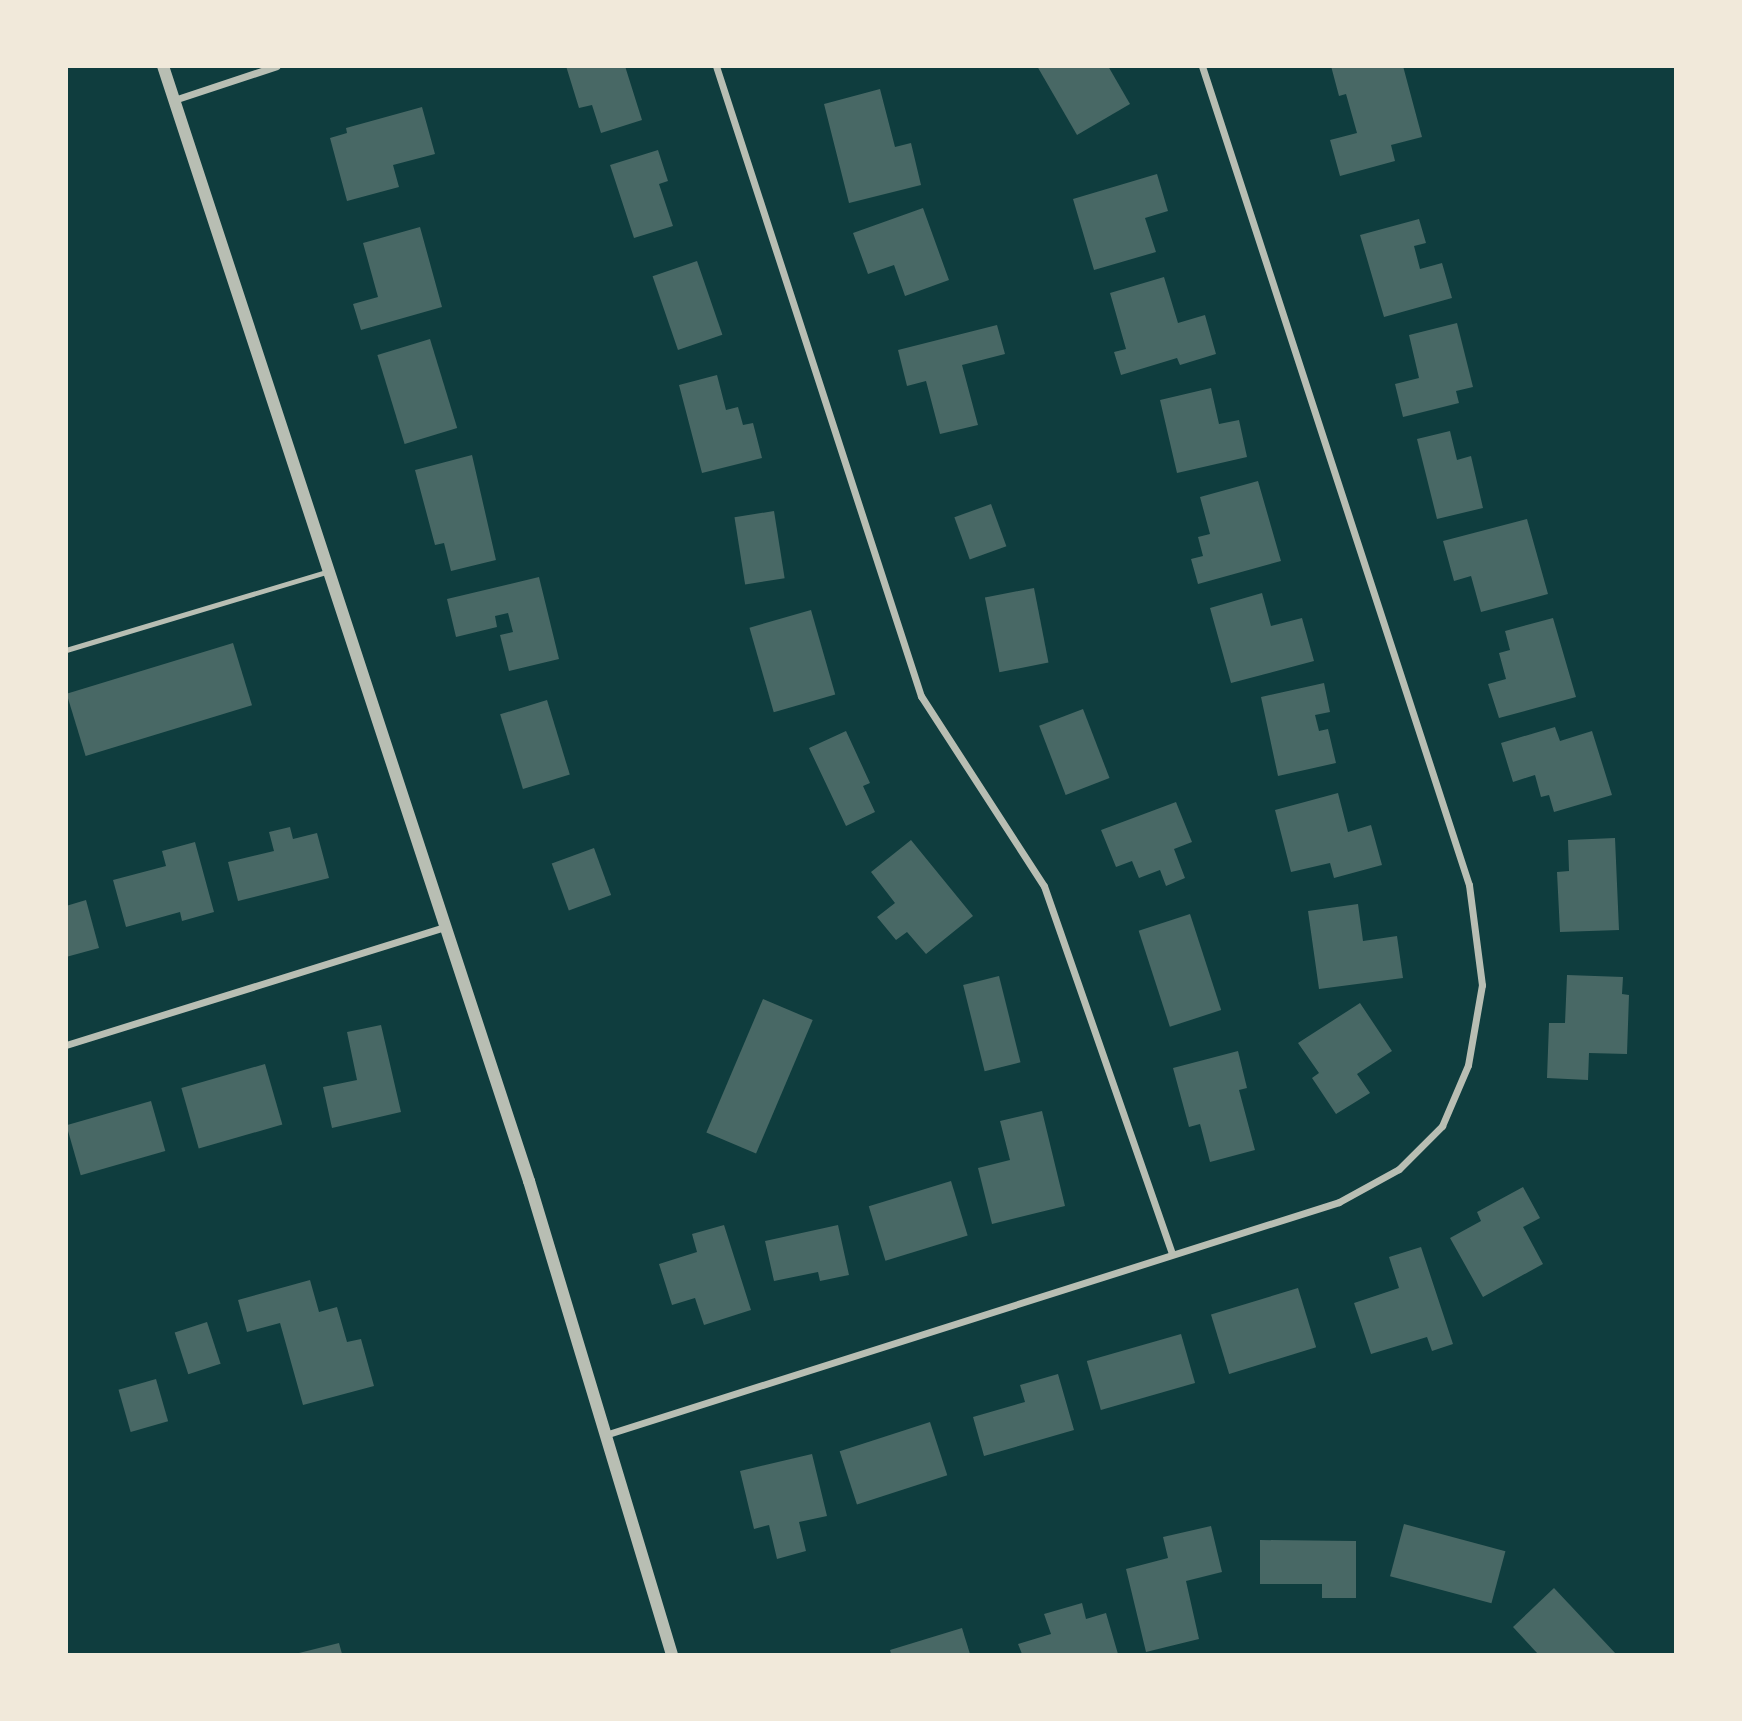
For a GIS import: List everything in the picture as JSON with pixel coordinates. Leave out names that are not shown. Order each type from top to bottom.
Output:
[{"type":"street","points":[[163,66],[326,572],[529,1181],[672,1654]]},
{"type":"street","points":[[174,100],[277,66]]},
{"type":"street","points":[[716,66],[922,696],[1044,886],[1172,1253]]},
{"type":"street","points":[[604,1435],[1339,1202],[1399,1169],[1443,1126],[1468,1066],[1482,985],[1469,885],[1202,66]]},
{"type":"street","points":[[66,1045],[445,927]]},
{"type":"lane","points":[[66,650],[326,572]]},
{"type":"building","points":[[566,66],[625,66],[642,120],[601,133],[592,105],[579,108]]},
{"type":"building","points":[[1037,66],[1108,66],[1130,104],[1077,135]]},
{"type":"building","points":[[1331,66],[1403,66],[1422,137],[1391,145],[1395,161],[1340,176],[1330,140],[1357,133],[1346,94],[1339,96]]},
{"type":"building","points":[[880,89],[895,147],[911,143],[921,185],[849,203],[824,104]]},
{"type":"building","points":[[422,107],[435,154],[393,165],[399,187],[347,201],[330,138],[347,133],[346,128]]},
{"type":"building","points":[[658,150],[668,181],[659,184],[673,226],[634,238],[610,165]]},
{"type":"building","points":[[1157,174],[1168,211],[1145,218],[1156,252],[1094,270],[1073,199]]},
{"type":"building","points":[[923,208],[949,280],[905,296],[894,265],[868,274],[853,233]]},
{"type":"building","points":[[1419,219],[1426,243],[1414,246],[1420,269],[1442,263],[1452,298],[1384,317],[1360,235]]},
{"type":"building","points":[[420,227],[442,307],[361,330],[353,304],[378,297],[363,243]]},
{"type":"building","points":[[697,261],[722,335],[678,350],[653,276]]},
{"type":"building","points":[[1164,277],[1178,323],[1205,315],[1216,354],[1180,365],[1177,358],[1121,375],[1114,352],[1126,349],[1110,293]]},
{"type":"building","points":[[1457,323],[1473,387],[1456,391],[1459,403],[1403,417],[1395,384],[1419,378],[1409,335]]},
{"type":"building","points":[[997,325],[1005,354],[962,365],[978,425],[940,434],[926,381],[907,386],[898,350]]},
{"type":"building","points":[[430,339],[457,428],[405,444],[377,355]]},
{"type":"building","points":[[717,375],[726,410],[738,407],[743,425],[753,423],[762,458],[702,473],[679,385]]},
{"type":"building","points":[[1211,388],[1219,424],[1239,420],[1247,457],[1177,473],[1160,400]]},
{"type":"building","points":[[1450,431],[1457,460],[1471,456],[1483,508],[1437,519],[1417,439]]},
{"type":"building","points":[[472,455],[496,560],[451,571],[444,543],[435,545],[415,470]]},
{"type":"building","points":[[1258,481],[1281,561],[1198,584],[1191,559],[1203,556],[1198,537],[1210,534],[1200,497]]},
{"type":"building","points":[[991,504],[1006,546],[970,560],[954,517]]},
{"type":"building","points":[[774,511],[785,578],[745,584],[734,517]]},
{"type":"building","points":[[1527,519],[1548,594],[1481,612],[1471,576],[1454,581],[1443,541]]},
{"type":"building","points":[[539,577],[559,659],[509,671],[500,635],[513,632],[508,613],[495,616],[497,627],[456,637],[447,599]]},
{"type":"building","points":[[1034,588],[1049,663],[999,672],[985,598]]},
{"type":"building","points":[[1262,593],[1271,626],[1302,618],[1314,661],[1231,683],[1210,608]]},
{"type":"building","points":[[811,610],[835,695],[774,712],[749,628]]},
{"type":"building","points":[[1553,618],[1576,697],[1499,718],[1488,684],[1506,679],[1499,653],[1510,650],[1505,631]]},
{"type":"building","points":[[233,643],[252,705],[86,756],[67,694]]},
{"type":"building","points":[[1324,683],[1330,712],[1315,715],[1319,731],[1328,729],[1336,763],[1278,776],[1261,697]]},
{"type":"building","points":[[547,700],[570,775],[523,789],[500,714]]},
{"type":"building","points":[[1083,709],[1110,778],[1066,795],[1039,726]]},
{"type":"building","points":[[1555,727],[1560,741],[1592,731],[1612,795],[1554,812],[1549,795],[1541,797],[1535,775],[1513,782],[1501,743]]},
{"type":"building","points":[[846,731],[870,783],[863,786],[875,812],[846,826],[809,748]]},
{"type":"building","points":[[1338,793],[1348,832],[1371,825],[1382,865],[1334,878],[1330,863],[1291,872],[1275,810]]},
{"type":"building","points":[[1176,802],[1192,842],[1174,849],[1185,878],[1166,886],[1160,870],[1139,878],[1132,861],[1116,867],[1101,830]]},
{"type":"building","points":[[290,827],[293,839],[317,833],[329,878],[238,901],[228,862],[274,851],[269,832]]},
{"type":"building","points":[[1615,838],[1619,930],[1560,932],[1557,872],[1569,871],[1568,840]]},
{"type":"building","points":[[911,840],[973,916],[926,954],[907,932],[896,940],[877,917],[895,903],[871,872]]},
{"type":"building","points":[[195,842],[214,912],[182,921],[180,912],[126,927],[113,880],[166,866],[162,851]]},
{"type":"building","points":[[594,848],[611,895],[569,910],[552,863]]},
{"type":"building","points":[[86,900],[99,948],[66,957],[66,906]]},
{"type":"building","points":[[1358,904],[1363,941],[1397,936],[1403,978],[1319,989],[1308,911]]},
{"type":"building","points":[[1190,914],[1221,1010],[1170,1027],[1139,931]]},
{"type":"building","points":[[1567,975],[1623,977],[1622,994],[1629,995],[1627,1054],[1589,1053],[1588,1080],[1547,1078],[1549,1023],[1565,1023]]},
{"type":"building","points":[[999,976],[1021,1062],[985,1071],[963,985]]},
{"type":"building","points":[[763,999],[813,1020],[756,1154],[706,1132]]},
{"type":"building","points":[[1360,1003],[1392,1051],[1357,1074],[1370,1093],[1336,1114],[1312,1078],[1319,1073],[1298,1043]]},
{"type":"building","points":[[381,1025],[401,1112],[332,1128],[323,1087],[357,1080],[347,1032]]},
{"type":"building","points":[[1238,1051],[1247,1088],[1239,1090],[1255,1150],[1210,1162],[1200,1124],[1189,1127],[1173,1068]]},
{"type":"building","points":[[265,1064],[282,1125],[199,1149],[181,1088]]},
{"type":"building","points":[[151,1101],[165,1151],[81,1175],[66,1125]]},
{"type":"building","points":[[1042,1111],[1065,1206],[992,1224],[978,1168],[1010,1160],[1000,1121]]},
{"type":"building","points":[[951,1181],[968,1236],[885,1261],[869,1206]]},
{"type":"building","points":[[1523,1187],[1540,1218],[1523,1227],[1543,1264],[1483,1297],[1450,1238],[1481,1221],[1477,1212]]},
{"type":"building","points":[[724,1225],[751,1310],[704,1325],[695,1298],[672,1305],[659,1264],[697,1252],[692,1234]]},
{"type":"building","points":[[838,1225],[849,1275],[820,1281],[818,1272],[774,1281],[765,1241]]},
{"type":"building","points":[[1421,1247],[1453,1344],[1432,1351],[1427,1337],[1371,1354],[1354,1303],[1399,1288],[1389,1257]]},
{"type":"building","points":[[310,1280],[319,1312],[337,1307],[347,1342],[361,1339],[374,1386],[303,1405],[280,1323],[247,1332],[238,1300]]},
{"type":"building","points":[[1298,1288],[1316,1347],[1229,1374],[1211,1315]]},
{"type":"building","points":[[207,1322],[221,1364],[188,1374],[175,1333]]},
{"type":"building","points":[[1181,1334],[1195,1383],[1101,1410],[1087,1361]]},
{"type":"building","points":[[1058,1374],[1074,1430],[984,1456],[973,1417],[1025,1402],[1020,1385]]},
{"type":"building","points":[[156,1379],[168,1421],[131,1432],[119,1390]]},
{"type":"building","points":[[930,1422],[947,1475],[857,1505],[840,1451]]},
{"type":"building","points":[[812,1454],[827,1516],[799,1522],[806,1551],[777,1559],[769,1525],[754,1529],[740,1471]]},
{"type":"building","points":[[1404,1524],[1505,1551],[1491,1603],[1390,1576]]},
{"type":"building","points":[[1211,1526],[1222,1572],[1186,1581],[1199,1639],[1146,1652],[1126,1569],[1168,1558],[1163,1537]]},
{"type":"building","points":[[1260,1540],[1356,1541],[1356,1598],[1322,1598],[1322,1584],[1260,1584]]},
{"type":"building","points":[[1554,1588],[1616,1654],[1538,1654],[1513,1627]]},
{"type":"building","points":[[1082,1603],[1086,1619],[1106,1613],[1118,1654],[1022,1654],[1018,1644],[1051,1634],[1044,1614]]},
{"type":"building","points":[[962,1628],[970,1654],[891,1654],[890,1650]]},
{"type":"building","points":[[339,1643],[342,1654],[295,1654]]}]
